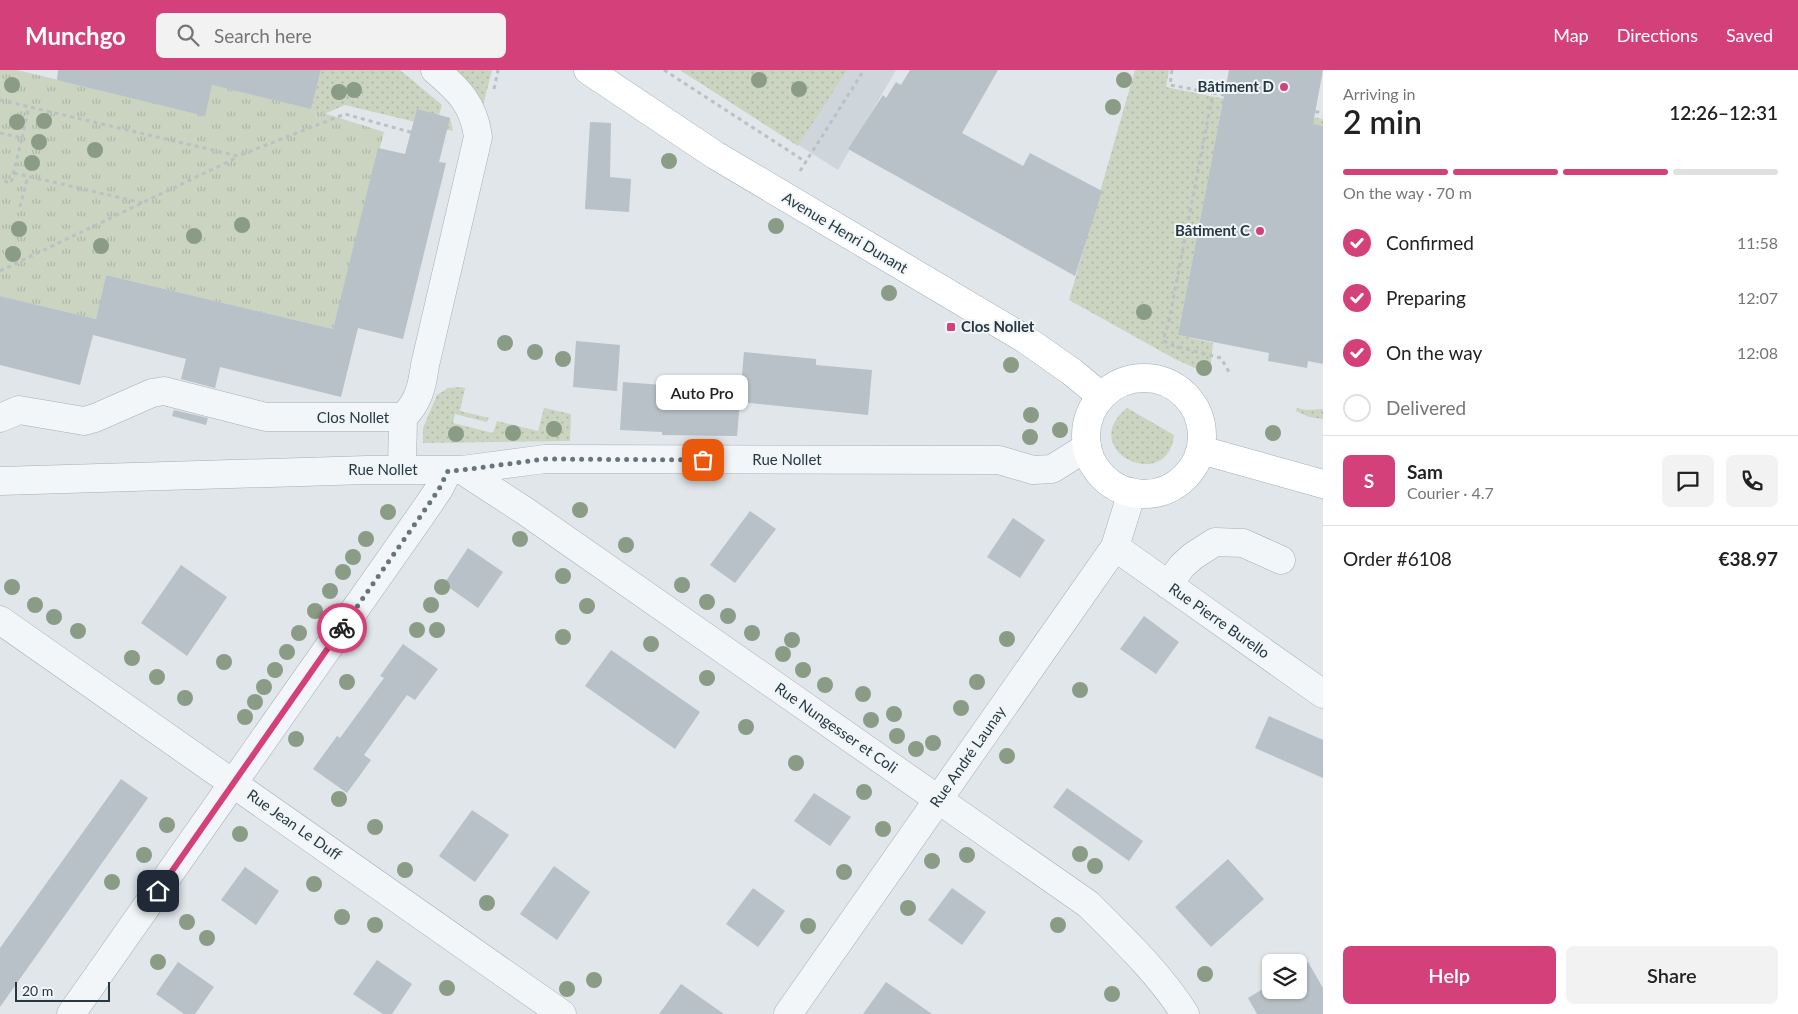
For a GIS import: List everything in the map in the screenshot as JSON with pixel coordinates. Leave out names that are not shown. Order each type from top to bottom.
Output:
[{"type":"main road","name":"Avenue Henri Dunant","points":[[588,70],[715,155],[1025,339],[1072,372],[1101,396]]},
{"type":"main road","points":[[1134,378],[1154,378],[1172,384],[1187,396],[1197,412],[1202,430],[1201,450],[1194,466],[1182,480],[1167,489],[1150,494],[1132,492],[1116,487],[1103,476],[1093,463],[1087,447],[1086,436],[1090,414],[1101,396],[1116,384],[1134,378]]},
{"type":"main road","points":[[1201,450],[1323,484]]},
{"type":"street","name":"Clos Nollet","points":[[0,418],[19,410],[84,421],[152,393],[164,391],[266,417],[403,417],[412,408],[422,386],[425,365],[478,137],[476,121],[471,110],[457,90],[435,70]]},
{"type":"street","points":[[402,469],[403,417]]},
{"type":"street","name":"Rue Nollet","points":[[0,481],[402,469],[455,470],[545,459],[999,460],[1033,470],[1052,469],[1087,447]]},
{"type":"street","points":[[71,1014],[439,489],[455,470]]},
{"type":"street","name":"Rue Nungesser et Coli","points":[[455,470],[525,511],[1088,904],[1134,949],[1175,998],[1185,1014]]},
{"type":"street","name":"Rue André Launay","points":[[788,1014],[1115,546],[1132,492]]},
{"type":"street","points":[[1168,585],[1182,566],[1193,556],[1215,542],[1243,543],[1281,560]]},
{"type":"street","name":"Rue Pierre Burello","points":[[1115,546],[1323,694]]},
{"type":"street","name":"Rue Jean Le Duff","points":[[0,620],[562,1014]]},
{"type":"path","points":[[664,70],[806,162]]},
{"type":"path","points":[[784,196],[864,70]]},
{"type":"path","points":[[1172,70],[1170,85],[1323,113]]},
{"type":"path","points":[[1214,93],[1169,321],[1163,340],[1171,345],[1221,358],[1229,372]]},
{"type":"path","points":[[0,100],[238,156]]},
{"type":"path","points":[[0,180],[11,182],[29,107]]},
{"type":"path","points":[[0,271],[238,156],[345,114],[475,150]]},
{"type":"path","points":[[0,133],[22,138]]},
{"type":"path","points":[[14,173],[143,203]]},
{"type":"path","points":[[20,207],[28,176]]},
{"type":"shaded area","points":[[680,70],[896,70],[838,170]]},
{"type":"green space","points":[[0,70],[17,70],[204,115],[212,85],[311,109],[384,132],[333,329],[106,275],[96,319],[0,296]]},
{"type":"green space","points":[[321,70],[400,70],[442,105],[439,115],[450,118],[453,131],[345,105],[313,119],[212,85],[311,109]]},
{"type":"green space","points":[[448,70],[492,70],[482,110]]},
{"type":"green space","points":[[680,70],[847,70],[798,146]]},
{"type":"green space","points":[[1135,70],[1169,70],[1166,87],[1323,119],[1323,126],[1222,107],[1178,335],[1213,343],[1208,374],[1175,359],[1069,300]]},
{"type":"green space","points":[[448,388],[465,388],[460,411],[489,418],[487,422],[455,414],[453,423],[493,433],[497,421],[538,431],[544,408],[571,414],[570,441],[423,443],[423,428],[437,395]]},
{"type":"green space","points":[[1127,408],[1174,435],[1168,453],[1157,462],[1143,464],[1129,460],[1117,451],[1112,438],[1114,424]]},
{"type":"green space","points":[[1297,408],[1306,410],[1323,409],[1323,419],[1309,417],[1296,411]]},
{"type":"building","points":[[58,70],[321,70],[311,109],[212,85],[205,116],[57,80]]},
{"type":"building","points":[[910,70],[998,70],[962,133],[1023,166],[1030,153],[1102,191],[1075,276],[848,149],[883,95],[886,98],[896,82],[901,85]]},
{"type":"building","name":"Bâtiment C","points":[[1229,70],[1323,70],[1313,124],[1323,126],[1323,364],[1308,361],[1307,368],[1268,361],[1269,353],[1178,335]]},
{"type":"building","points":[[417,109],[450,118],[439,162],[446,163],[403,339],[358,328],[341,397],[220,367],[215,388],[181,379],[186,359],[93,335],[80,385],[0,365],[0,296],[96,319],[106,275],[333,329],[378,148],[405,154]]},
{"type":"building","points":[[590,122],[611,123],[610,177],[631,179],[629,212],[585,209]]},
{"type":"building","points":[[576,341],[620,345],[617,391],[573,387]]},
{"type":"building","points":[[744,352],[816,359],[816,365],[872,370],[868,415],[740,402],[737,436],[662,435],[662,432],[620,430],[623,382],[689,387],[688,394],[740,398]]},
{"type":"building","points":[[174,410],[208,418],[206,425],[172,416]]},
{"type":"building","points":[[750,511],[776,529],[735,583],[710,565]]},
{"type":"building","points":[[1013,518],[1045,540],[1020,578],[987,557]]},
{"type":"building","points":[[468,548],[503,572],[478,608],[444,584]]},
{"type":"building","points":[[181,565],[227,597],[187,656],[141,623]]},
{"type":"building","points":[[1144,616],[1179,642],[1156,674],[1120,649]]},
{"type":"building","points":[[403,644],[438,669],[415,700],[407,695],[364,755],[371,760],[347,793],[313,769],[337,736],[340,738],[384,678],[380,676]]},
{"type":"building","points":[[611,650],[700,712],[675,749],[585,686]]},
{"type":"building","points":[[1269,716],[1323,740],[1323,778],[1255,748]]},
{"type":"building","points":[[121,779],[148,798],[0,1007],[0,948]]},
{"type":"building","points":[[1067,788],[1143,841],[1129,861],[1053,807]]},
{"type":"building","points":[[814,793],[851,817],[830,846],[794,821]]},
{"type":"building","points":[[472,810],[509,835],[475,882],[439,856]]},
{"type":"building","points":[[1228,859],[1264,899],[1211,947],[1175,907]]},
{"type":"building","points":[[554,866],[590,892],[557,940],[520,914]]},
{"type":"building","points":[[245,867],[279,891],[256,925],[221,900]]},
{"type":"building","points":[[753,888],[785,911],[758,947],[726,924]]},
{"type":"building","points":[[952,888],[986,912],[962,945],[928,920]]},
{"type":"building","points":[[377,960],[412,984],[392,1014],[383,1014],[353,994]]},
{"type":"building","points":[[178,962],[214,987],[195,1014],[184,1014],[156,994]]},
{"type":"building","points":[[1307,963],[1323,988],[1323,1014],[1257,1014],[1248,998],[1262,989],[1262,999],[1307,999]]},
{"type":"building","points":[[886,982],[932,1014],[863,1014]]},
{"type":"building","points":[[681,984],[724,1014],[659,1014]]},
{"type":"way so far","points":[[342,628],[439,489],[448,471],[545,459],[703,460]]},
{"type":"place","name":"Bâtiment D","points":[[1284,87]]},
{"type":"place","name":"Bâtiment C","points":[[1260,231]]},
{"type":"place","name":"Clos Nollet","points":[[951,327]]},
{"type":"place","name":"Auto Pro","points":[[703,460]]},
{"type":"route","points":[[158,891],[342,628]]}]
